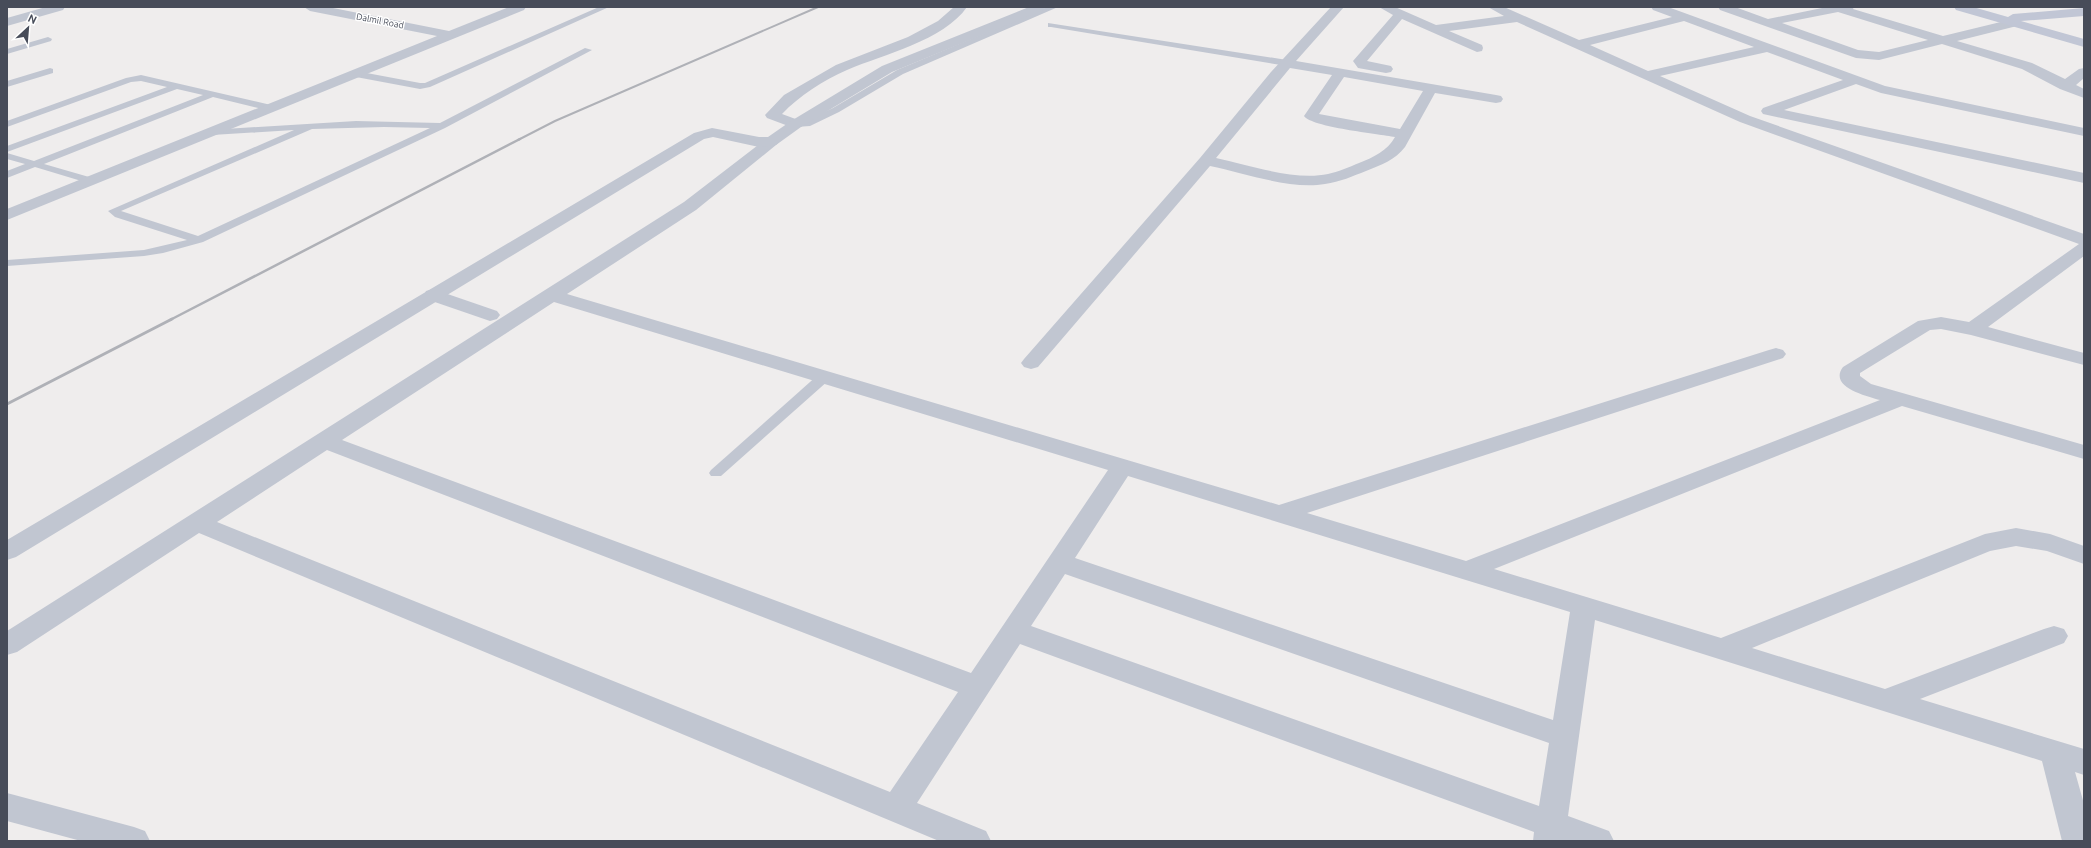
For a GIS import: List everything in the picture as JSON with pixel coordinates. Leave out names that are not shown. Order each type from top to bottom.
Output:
[{"type":"main road","points":[[1960,7],[2084,37]]},
{"type":"main road","points":[[1977,7],[2009,20],[2084,43]]},
{"type":"main road","points":[[2009,20],[2084,12]]},
{"type":"street","points":[[11,19],[59,7]]},
{"type":"street","name":"Dalmil Road","points":[[310,7],[450,36]]},
{"type":"street","points":[[7,215],[520,7]]},
{"type":"street","points":[[796,124],[772,115],[789,98],[841,68],[913,40],[942,24],[961,7]]},
{"type":"street","points":[[7,645],[690,206],[796,124],[887,69],[1039,7]]},
{"type":"street","points":[[1031,363],[1206,161],[1286,63],[1338,7]]},
{"type":"street","points":[[1385,7],[1477,48]]},
{"type":"street","points":[[1657,7],[1881,89],[1916,98],[2084,132]]},
{"type":"street","points":[[1724,7],[1865,56],[1879,56],[1942,40],[2009,20]]},
{"type":"street","points":[[1769,22],[1840,8],[2027,66],[2084,94]]},
{"type":"street","points":[[1499,9],[1522,12],[1579,44],[1745,118],[2084,240]]},
{"type":"street","points":[[1435,29],[1522,12]]},
{"type":"street","points":[[1286,63],[1431,88],[1497,93],[1368,66],[1360,63],[1400,14]]},
{"type":"street","points":[[1579,44],[1685,17]]},
{"type":"street","points":[[1646,75],[1767,48]]},
{"type":"street","points":[[1341,72],[1311,116],[1319,120],[1404,134]]},
{"type":"street","points":[[2065,86],[2084,72]]},
{"type":"street","points":[[1745,118],[1855,80]]},
{"type":"street","points":[[1206,161],[1298,179],[1322,180],[1340,176],[1385,157],[1397,147],[1431,88]]},
{"type":"street","points":[[1768,111],[2084,178]]},
{"type":"street","points":[[7,551],[706,133],[712,132],[759,142],[771,142]]},
{"type":"street","points":[[1973,329],[2084,248]]},
{"type":"street","points":[[433,295],[490,315]]},
{"type":"street","points":[[551,295],[1467,570],[2084,762]]},
{"type":"street","points":[[2084,360],[1973,329],[1941,323],[1926,325],[1850,371],[1850,379],[1864,388],[2084,452]]},
{"type":"street","points":[[1278,514],[1776,354]]},
{"type":"street","points":[[1467,570],[1902,399]]},
{"type":"street","points":[[323,441],[977,687]]},
{"type":"street","points":[[896,809],[1122,467]]},
{"type":"street","points":[[197,523],[896,809],[932,833],[975,841]]},
{"type":"street","points":[[1722,649],[1985,543],[2016,537],[2050,543],[2084,555]]},
{"type":"street","points":[[1059,562],[1564,736]]},
{"type":"street","points":[[1550,832],[1584,607]]},
{"type":"street","points":[[1014,631],[1550,832],[1598,841]]},
{"type":"street","points":[[1887,700],[2054,636]]},
{"type":"street","points":[[2055,753],[2078,841]]},
{"type":"street","points":[[7,807],[134,841]]},
{"type":"lane","points":[[356,74],[420,86],[427,85],[605,7]]},
{"type":"lane","points":[[796,124],[807,124],[836,110],[900,72],[1054,7]]},
{"type":"lane","points":[[1051,25],[1286,63]]},
{"type":"lane","points":[[7,52],[48,39]]},
{"type":"lane","points":[[7,264],[144,253],[163,250],[199,240],[442,126],[588,50]]},
{"type":"lane","points":[[7,84],[50,71]]},
{"type":"lane","points":[[7,124],[135,79],[147,78],[271,108]]},
{"type":"lane","points":[[7,149],[177,86]]},
{"type":"lane","points":[[7,175],[213,94]]},
{"type":"lane","points":[[212,132],[390,123],[442,126]]},
{"type":"lane","points":[[199,240],[113,212],[309,127]]},
{"type":"lane","points":[[7,156],[92,181]]},
{"type":"lane","points":[[716,473],[824,377]]},
{"type":"railway","points":[[518,140],[555,121],[818,7]]},
{"type":"railway","points":[[170,320],[520,139]]},
{"type":"railway","points":[[7,404],[172,319]]}]
